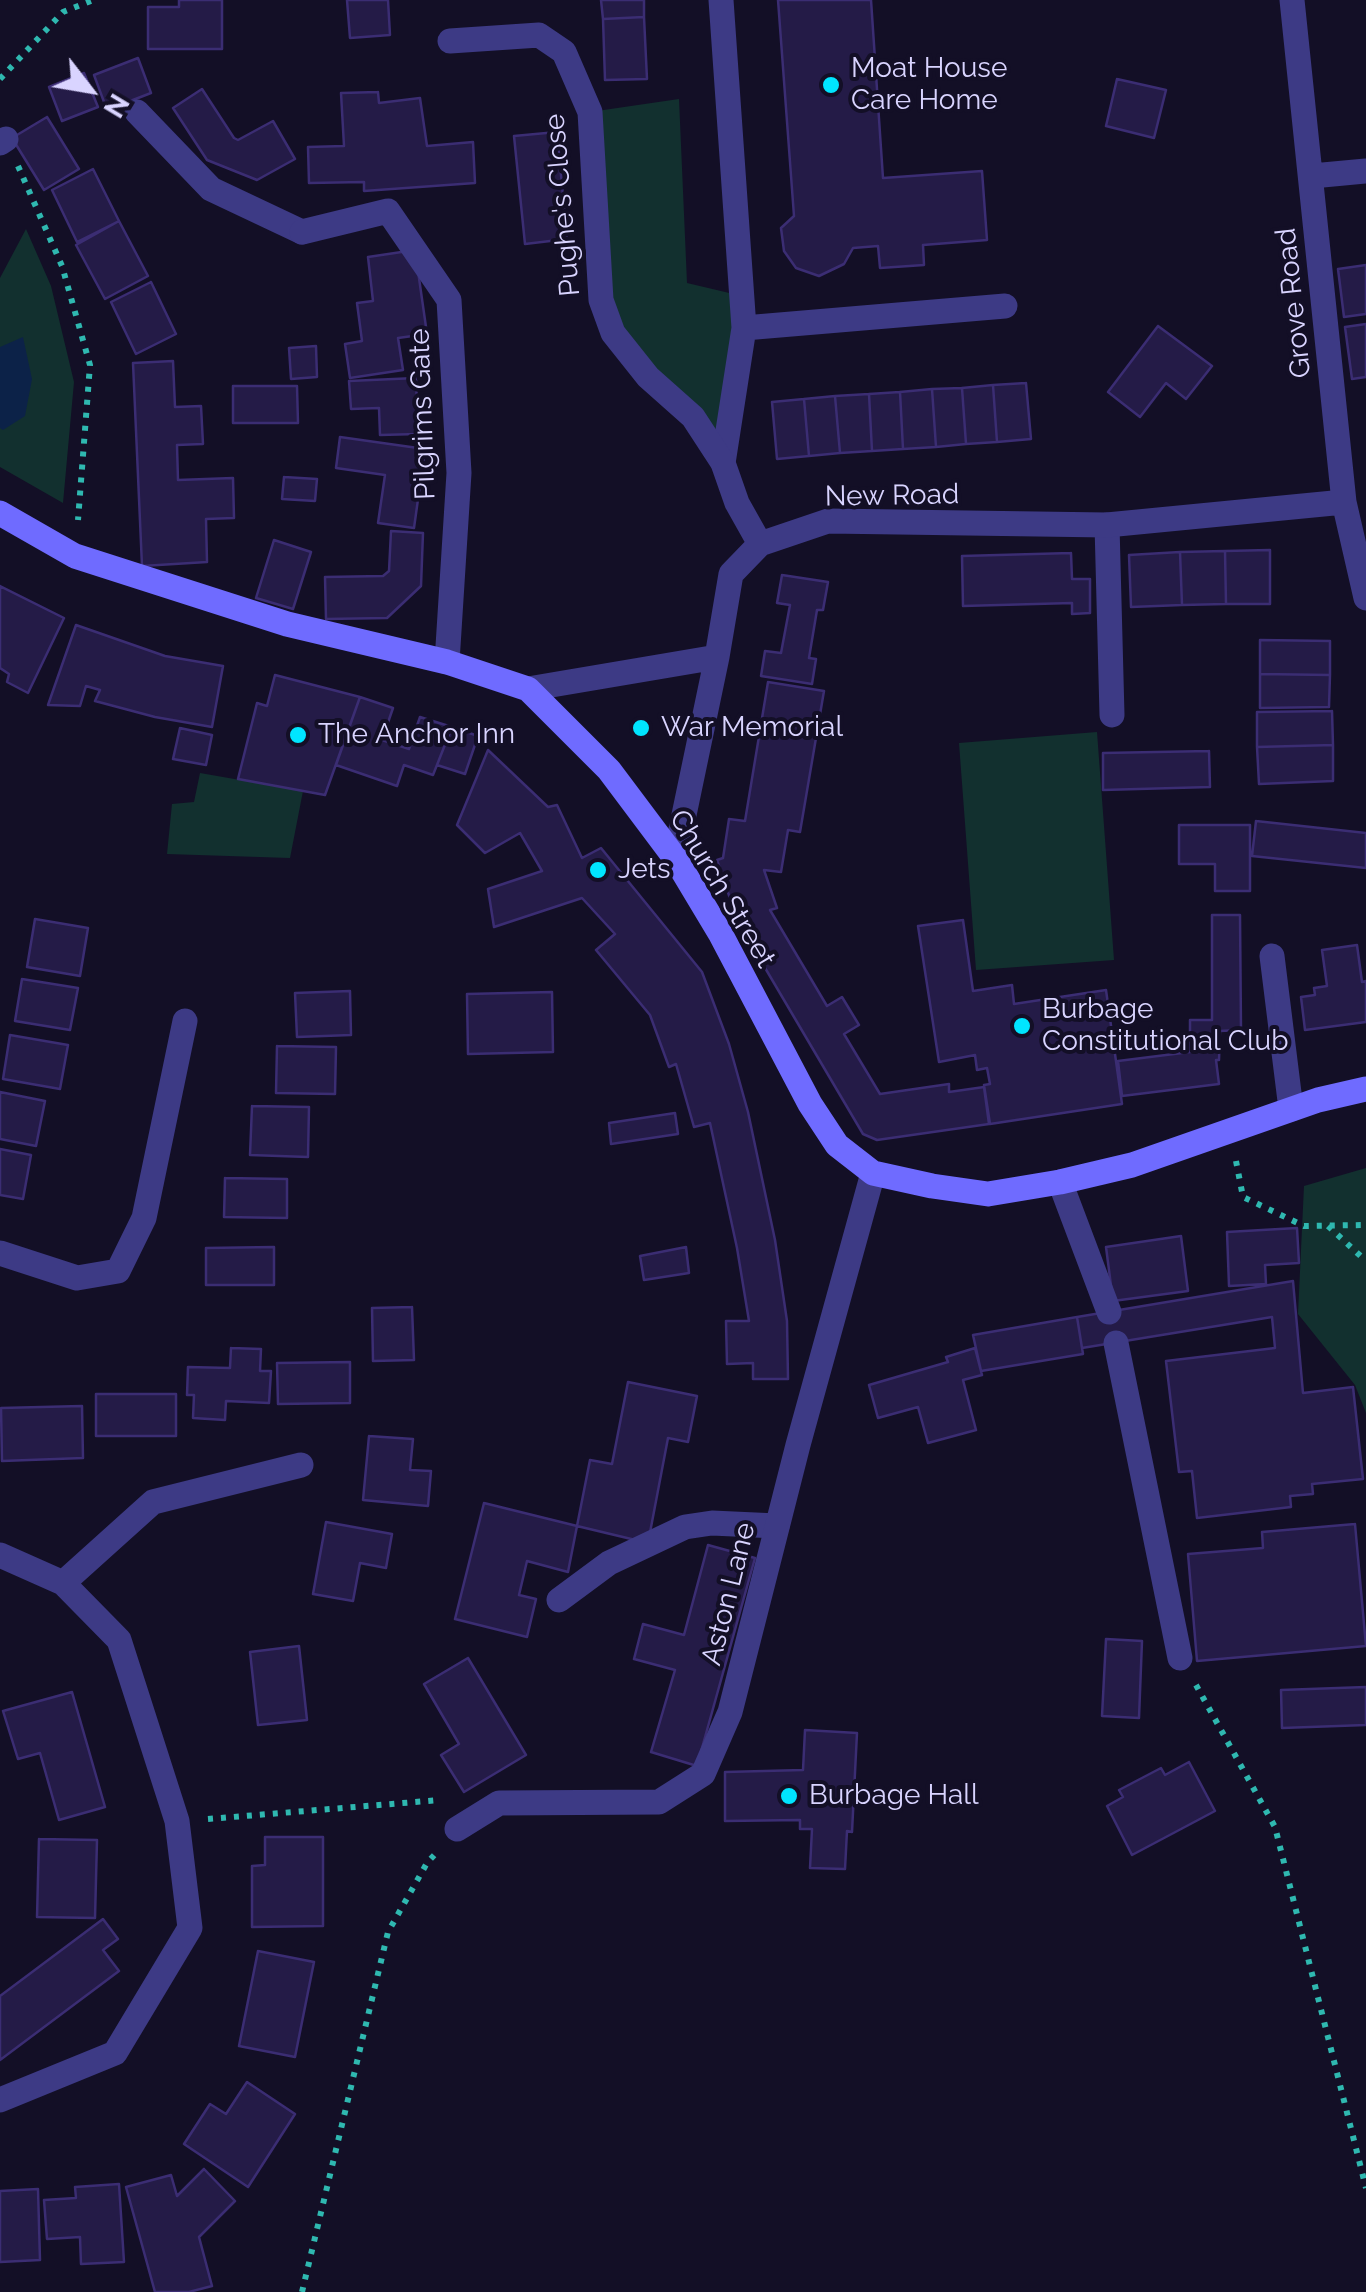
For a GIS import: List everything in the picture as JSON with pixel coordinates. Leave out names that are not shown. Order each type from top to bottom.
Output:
[{"type":"main road","name":"Church Street","points":[[0,513],[75,556],[287,624],[447,662],[528,689],[609,770],[675,858],[720,933],[810,1104],[837,1146],[873,1172],[988,1194],[1060,1182],[1132,1165],[1291,1109],[1366,1089]]},
{"type":"street","points":[[721,0],[744,328],[723,462]]},
{"type":"street","name":"Grove Road","points":[[1292,0],[1344,502],[1366,598]]},
{"type":"street","name":"Pughe's Close","points":[[450,41],[539,35],[564,52],[590,112],[601,300],[613,333],[648,376],[693,417],[723,462],[737,503],[760,544]]},
{"type":"street","name":"Pilgrims Gate","points":[[137,112],[211,189],[302,232],[388,211],[449,300],[459,473],[447,662]]},
{"type":"street","points":[[1312,176],[1366,171]]},
{"type":"street","points":[[744,328],[1005,306]]},
{"type":"street","name":"New Road","points":[[760,544],[828,522],[1107,525],[1344,502]]},
{"type":"street","points":[[1107,525],[1112,715]]},
{"type":"street","points":[[675,858],[732,574],[760,544]]},
{"type":"street","points":[[528,689],[717,657]]},
{"type":"street","points":[[1272,956],[1291,1109]]},
{"type":"street","points":[[0,1254],[77,1278],[118,1271],[144,1218],[185,1021]]},
{"type":"street","name":"Aston Lane","points":[[457,1829],[499,1803],[658,1802],[702,1774],[730,1712],[873,1172]]},
{"type":"street","points":[[1060,1182],[1109,1312]]},
{"type":"street","points":[[1116,1344],[1180,1658]]},
{"type":"street","points":[[63,1583],[153,1502],[301,1465]]},
{"type":"street","points":[[559,1600],[609,1564],[685,1527],[712,1522],[777,1526]]},
{"type":"street","points":[[0,1555],[63,1583],[119,1640],[177,1821],[190,1928],[115,2053],[0,2100]]},
{"type":"path","points":[[0,79],[62,12],[93,0]]},
{"type":"path","points":[[3,141],[62,266],[90,365],[75,556]]},
{"type":"path","points":[[1230,1131],[1243,1196],[1304,1226],[1366,1225]]},
{"type":"path","points":[[1327,1226],[1366,1261]]},
{"type":"path","points":[[1180,1658],[1275,1827],[1366,2188]]},
{"type":"path","points":[[177,1821],[443,1800]]},
{"type":"path","points":[[302,2292],[388,1932],[427,1863],[457,1829]]},
{"type":"green space","points":[[679,99],[687,283],[742,296],[726,444],[613,333],[590,112]]},
{"type":"green space","points":[[26,229],[51,286],[74,382],[63,503],[0,467],[0,278]]},
{"type":"green space","points":[[1097,732],[1114,960],[976,970],[959,743]]},
{"type":"green space","points":[[200,773],[303,791],[290,858],[167,854],[172,804],[194,802]]},
{"type":"green space","points":[[1366,1168],[1366,1413],[1355,1385],[1298,1314],[1304,1186]]},
{"type":"water","points":[[23,337],[32,379],[25,416],[3,430],[0,347]]},
{"type":"building","points":[[179,0],[222,0],[222,49],[148,49],[148,7],[179,7]]},
{"type":"building","points":[[347,0],[388,0],[390,35],[350,38]]},
{"type":"building","points":[[601,0],[644,0],[644,17],[603,19]]},
{"type":"building","name":"Moat House Care Home","points":[[778,0],[871,0],[883,178],[982,171],[987,240],[923,245],[924,265],[880,268],[878,246],[853,248],[844,264],[819,276],[796,268],[784,251],[781,228],[794,216]]},
{"type":"building","points":[[644,17],[647,79],[605,80],[603,19]]},
{"type":"building","points":[[138,58],[151,93],[107,110],[94,75]]},
{"type":"building","points":[[84,73],[98,107],[62,121],[49,87]]},
{"type":"building","points":[[1117,79],[1166,90],[1154,138],[1106,126]]},
{"type":"building","points":[[202,89],[234,138],[238,140],[273,121],[295,159],[257,180],[207,160],[173,108]]},
{"type":"building","points":[[378,92],[379,103],[420,98],[427,146],[473,142],[475,183],[364,191],[364,182],[309,183],[308,147],[344,146],[341,93]]},
{"type":"building","points":[[47,117],[79,169],[44,190],[12,138]]},
{"type":"building","points":[[557,132],[567,239],[525,244],[514,136]]},
{"type":"building","points":[[93,169],[119,221],[77,242],[52,190]]},
{"type":"building","points":[[119,221],[148,276],[105,299],[76,245]]},
{"type":"building","points":[[415,250],[427,334],[398,338],[403,370],[350,378],[345,344],[362,341],[357,303],[373,301],[368,257]]},
{"type":"building","points":[[1366,265],[1366,314],[1344,317],[1338,269]]},
{"type":"building","points":[[151,282],[176,334],[136,354],[111,302]]},
{"type":"building","points":[[1366,324],[1366,377],[1352,379],[1345,327]]},
{"type":"building","points":[[1158,326],[1212,366],[1186,399],[1166,383],[1140,417],[1108,392]]},
{"type":"building","points":[[316,346],[317,377],[291,379],[289,348]]},
{"type":"building","points":[[173,361],[175,407],[201,406],[203,444],[177,445],[178,480],[233,478],[234,518],[206,519],[207,562],[142,566],[133,363]]},
{"type":"building","points":[[416,378],[418,434],[380,435],[379,408],[351,409],[349,381]]},
{"type":"building","points":[[1026,383],[1031,439],[997,442],[993,385]]},
{"type":"building","points":[[993,385],[997,442],[966,444],[962,388]]},
{"type":"building","points":[[233,386],[297,386],[298,423],[233,423]]},
{"type":"building","points":[[962,388],[966,444],[936,447],[932,389]]},
{"type":"building","points":[[932,389],[936,447],[903,449],[900,392]]},
{"type":"building","points":[[900,392],[903,449],[872,451],[869,394]]},
{"type":"building","points":[[869,394],[872,451],[840,453],[835,396]]},
{"type":"building","points":[[835,396],[840,453],[809,456],[804,399]]},
{"type":"building","points":[[804,399],[809,456],[777,459],[772,402]]},
{"type":"building","points":[[340,437],[425,449],[414,528],[378,523],[385,475],[336,468]]},
{"type":"building","points":[[284,477],[317,479],[315,501],[282,499]]},
{"type":"building","points":[[391,531],[423,533],[421,586],[387,618],[326,619],[325,577],[383,576],[389,571]]},
{"type":"building","points":[[274,540],[311,552],[293,609],[256,598]]},
{"type":"building","points":[[1270,550],[1270,604],[1226,604],[1225,551]]},
{"type":"building","points":[[1225,551],[1226,604],[1182,605],[1180,552]]},
{"type":"building","points":[[1180,552],[1182,605],[1131,607],[1129,555]]},
{"type":"building","points":[[1071,553],[1072,579],[1090,579],[1090,613],[1072,614],[1072,603],[963,606],[962,556]]},
{"type":"building","points":[[782,575],[828,582],[823,610],[817,610],[809,658],[816,659],[812,684],[761,676],[765,651],[781,653],[790,605],[777,603]]},
{"type":"building","points":[[0,586],[64,618],[28,693],[7,682],[9,674],[0,668]]},
{"type":"building","points":[[76,625],[165,656],[223,666],[212,727],[95,701],[100,690],[86,686],[80,706],[48,705]]},
{"type":"building","points":[[1260,640],[1330,641],[1330,675],[1260,674]]},
{"type":"building","points":[[1260,674],[1330,675],[1329,707],[1260,708]]},
{"type":"building","name":"The Anchor Inn","points":[[275,675],[360,697],[325,795],[238,779],[257,703],[267,706]]},
{"type":"building","points":[[768,682],[824,691],[800,832],[788,830],[781,872],[764,870],[777,908],[770,910],[827,1006],[842,997],[859,1025],[844,1034],[880,1094],[949,1084],[949,1092],[984,1087],[989,1124],[877,1140],[863,1134],[738,922],[717,860],[723,858],[729,819],[745,821]]},
{"type":"building","points":[[360,697],[393,708],[382,740],[409,749],[420,717],[452,727],[433,775],[404,765],[397,786],[336,765]]},
{"type":"building","points":[[1332,711],[1333,745],[1257,747],[1257,712]]},
{"type":"building","points":[[452,727],[478,736],[465,774],[437,765]]},
{"type":"building","points":[[180,728],[212,735],[206,765],[173,759]]},
{"type":"building","points":[[1333,745],[1333,781],[1259,784],[1257,747]]},
{"type":"building","points":[[488,750],[548,807],[557,805],[582,858],[601,848],[702,972],[729,1044],[748,1112],[775,1240],[787,1321],[788,1379],[753,1379],[753,1363],[727,1364],[726,1321],[749,1321],[710,1123],[694,1127],[676,1064],[669,1067],[650,1015],[596,950],[615,934],[582,898],[494,927],[488,889],[542,871],[520,833],[485,853],[457,825]]},
{"type":"building","points":[[1209,751],[1210,787],[1103,790],[1103,753]]},
{"type":"building","points":[[1256,821],[1366,833],[1366,868],[1252,856]]},
{"type":"building","points":[[1179,825],[1250,825],[1250,891],[1215,891],[1215,864],[1179,864]]},
{"type":"building","points":[[1212,915],[1240,915],[1241,1030],[1220,1031],[1216,1060],[1219,1084],[1122,1096],[1118,1061],[1190,1052],[1190,1020],[1212,1020]]},
{"type":"building","points":[[35,919],[88,928],[80,976],[27,967]]},
{"type":"building","name":"Burbage Constitutional Club","points":[[963,920],[973,991],[1012,985],[1014,1004],[1106,990],[1122,1104],[990,1124],[984,1085],[990,1084],[987,1068],[977,1070],[975,1055],[939,1062],[918,926]]},
{"type":"building","points":[[1357,945],[1362,982],[1366,981],[1366,1022],[1305,1030],[1301,997],[1315,995],[1314,988],[1327,986],[1322,950]]},
{"type":"building","points":[[22,979],[78,988],[70,1030],[15,1021]]},
{"type":"building","points":[[350,991],[351,1035],[297,1037],[295,993]]},
{"type":"building","points":[[552,992],[553,1052],[468,1054],[467,994]]},
{"type":"building","points":[[10,1035],[68,1045],[60,1089],[3,1079]]},
{"type":"building","points":[[277,1046],[336,1047],[335,1094],[276,1093]]},
{"type":"building","points":[[0,1092],[45,1101],[36,1146],[0,1139]]},
{"type":"building","points":[[252,1106],[309,1107],[308,1157],[250,1155]]},
{"type":"building","points":[[675,1113],[678,1134],[611,1144],[609,1123]]},
{"type":"building","points":[[0,1149],[31,1155],[23,1199],[0,1195]]},
{"type":"building","points":[[225,1178],[287,1179],[287,1218],[224,1217]]},
{"type":"building","points":[[1297,1228],[1299,1263],[1265,1265],[1266,1284],[1229,1286],[1227,1232]]},
{"type":"building","points":[[1181,1236],[1188,1291],[1113,1301],[1106,1247]]},
{"type":"building","points":[[274,1247],[274,1285],[206,1285],[206,1248]]},
{"type":"building","points":[[686,1247],[689,1273],[644,1280],[640,1256]]},
{"type":"building","points":[[1293,1281],[1303,1393],[1353,1387],[1363,1479],[1312,1484],[1313,1494],[1290,1496],[1291,1507],[1197,1518],[1192,1471],[1179,1472],[1166,1361],[1275,1348],[1272,1317],[1082,1348],[1077,1317]]},
{"type":"building","points":[[412,1307],[414,1360],[373,1361],[372,1308]]},
{"type":"building","points":[[1077,1317],[1083,1354],[981,1371],[973,1335]]},
{"type":"building","points":[[231,1348],[261,1349],[260,1371],[271,1371],[269,1403],[226,1401],[225,1420],[193,1418],[194,1395],[187,1395],[188,1367],[230,1368]]},
{"type":"building","points":[[975,1348],[982,1375],[963,1380],[976,1430],[928,1443],[918,1407],[878,1418],[869,1385],[948,1362],[946,1357]]},
{"type":"building","points":[[350,1362],[350,1403],[278,1404],[277,1363]]},
{"type":"building","points":[[628,1382],[697,1396],[688,1442],[668,1438],[648,1543],[577,1526],[590,1460],[612,1464]]},
{"type":"building","points":[[96,1394],[176,1394],[176,1436],[96,1436]]},
{"type":"building","points":[[82,1406],[83,1458],[2,1461],[1,1408]]},
{"type":"building","points":[[369,1436],[413,1439],[410,1470],[431,1471],[428,1506],[363,1500]]},
{"type":"building","points":[[484,1503],[577,1526],[568,1572],[527,1561],[519,1595],[536,1599],[527,1637],[455,1619]]},
{"type":"building","points":[[326,1522],[392,1534],[386,1568],[360,1563],[353,1601],[313,1594]]},
{"type":"building","points":[[1355,1524],[1366,1646],[1197,1661],[1188,1554],[1263,1548],[1262,1532]]},
{"type":"building","points":[[708,1545],[755,1558],[697,1766],[651,1752],[675,1670],[634,1659],[643,1624],[684,1635]]},
{"type":"building","points":[[1106,1639],[1142,1641],[1139,1718],[1102,1716]]},
{"type":"building","points":[[299,1646],[307,1720],[258,1725],[250,1652]]},
{"type":"building","points":[[468,1658],[526,1755],[464,1792],[441,1755],[459,1744],[424,1684]]},
{"type":"building","points":[[1366,1687],[1366,1725],[1282,1728],[1281,1690]]},
{"type":"building","points":[[72,1692],[105,1807],[59,1820],[40,1753],[18,1759],[3,1711]]},
{"type":"building","name":"Burbage Hall","points":[[805,1730],[857,1733],[852,1832],[847,1831],[845,1869],[810,1868],[812,1829],[800,1829],[800,1820],[725,1821],[725,1772],[803,1770]]},
{"type":"building","points":[[1189,1762],[1215,1811],[1132,1855],[1107,1806],[1123,1797],[1119,1790],[1161,1768],[1165,1775]]},
{"type":"building","points":[[265,1837],[323,1837],[323,1926],[252,1927],[252,1866],[265,1865]]},
{"type":"building","points":[[39,1839],[97,1840],[95,1918],[37,1917]]},
{"type":"building","points":[[103,1919],[118,1939],[103,1950],[119,1971],[0,2060],[0,1996]]},
{"type":"building","points":[[258,1951],[314,1962],[295,2057],[239,2046]]},
{"type":"building","points":[[247,2082],[295,2114],[248,2187],[184,2144],[210,2104],[226,2114]]},
{"type":"building","points":[[204,2169],[235,2201],[199,2237],[212,2286],[189,2292],[155,2292],[126,2187],[171,2175],[177,2196]]},
{"type":"building","points":[[119,2184],[124,2262],[81,2264],[80,2237],[47,2239],[44,2200],[76,2198],[75,2187]]},
{"type":"building","points":[[38,2189],[40,2260],[0,2262],[0,2191]]},
{"type":"place","name":"Moat House Care Home","points":[[831,85]]},
{"type":"place","name":"War Memorial","points":[[641,728]]},
{"type":"place","name":"The Anchor Inn","points":[[298,735]]},
{"type":"place","name":"Jets","points":[[598,870]]},
{"type":"place","name":"Burbage Constitutional Club","points":[[1022,1026]]},
{"type":"place","name":"Burbage Hall","points":[[789,1796]]}]
